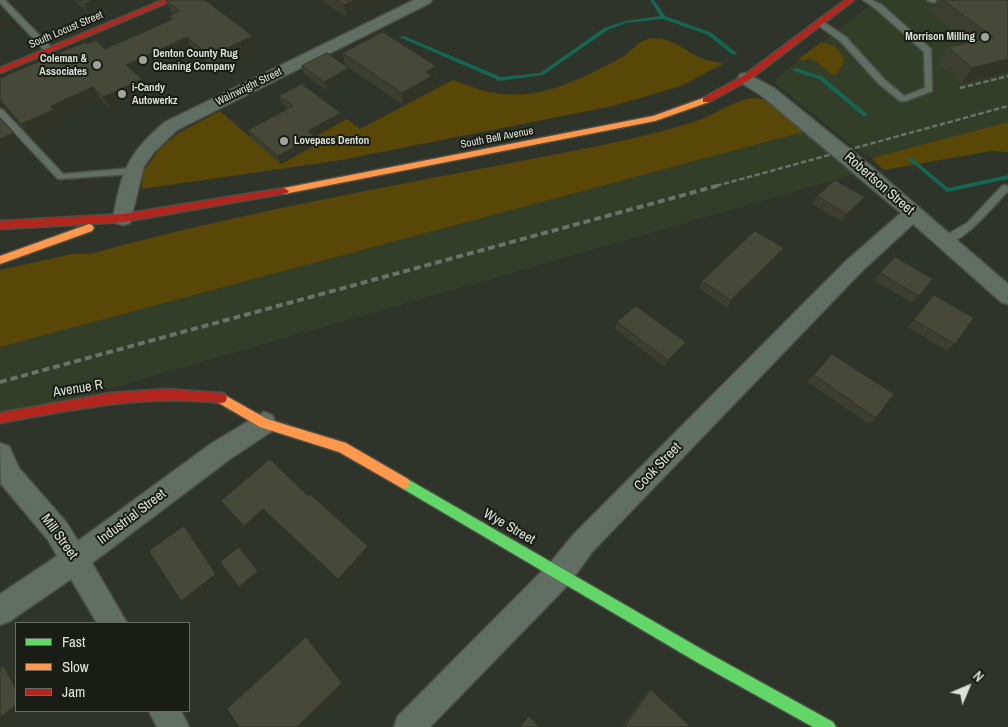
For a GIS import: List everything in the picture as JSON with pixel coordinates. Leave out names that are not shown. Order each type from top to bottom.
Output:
[{"type":"main road","name":"South Locust Street","points":[[0,71],[169,0]]},
{"type":"main road","name":"South Bell Avenue","points":[[16,242],[61,235],[120,219],[352,179],[637,122],[705,100],[746,78],[850,0]]},
{"type":"main road","name":"South Bell Avenue","points":[[0,225],[120,219]]},
{"type":"main road","name":"South Bell Avenue","points":[[0,229],[41,222]]},
{"type":"main road","name":"South Bell Avenue","points":[[0,260],[88,228]]},
{"type":"main road","name":"Wye Street","points":[[162,395],[190,393],[225,399],[264,423],[342,447],[705,659],[828,727]]},
{"type":"main road","name":"Avenue R","points":[[0,418],[94,400],[162,395]]},
{"type":"street","name":"Wainwright Street","points":[[120,219],[132,171],[139,155],[171,126],[425,0]]},
{"type":"street","name":"Robertson Street","points":[[746,78],[799,117],[946,240],[1008,296]]},
{"type":"street","name":"Cook Street","points":[[410,727],[559,574],[583,543],[854,267],[913,213]]},
{"type":"street","name":"Industrial Street","points":[[0,610],[76,559],[221,451],[264,423]]},
{"type":"street","name":"Mill Street","points":[[0,454],[10,476],[58,531],[112,622]]},
{"type":"street","points":[[165,712],[174,727]]},
{"type":"lane","points":[[1,0],[49,50]]},
{"type":"lane","points":[[819,23],[843,39],[882,82],[903,99],[929,89],[928,51],[879,7],[867,0]]},
{"type":"lane","points":[[930,0],[947,0]]},
{"type":"lane","points":[[0,112],[61,177],[132,171]]},
{"type":"lane","points":[[946,240],[970,226],[1005,188]]},
{"type":"shaded area","points":[[877,0],[1008,0],[1008,122],[872,158],[855,148],[778,86],[775,82],[777,78]]},
{"type":"shaded area","points":[[650,38],[659,38],[672,42],[703,59],[723,64],[681,86],[613,106],[341,160],[142,189],[143,172],[160,148],[180,132],[220,111],[281,164],[317,144],[311,139],[347,119],[360,129],[453,80],[489,92],[525,94],[541,92],[557,88],[587,75],[623,57],[641,42]]},
{"type":"shaded area","points":[[822,42],[835,46],[845,59],[837,74],[832,75],[817,62],[809,58],[804,61],[798,59]]},
{"type":"shaded area","points":[[752,98],[763,99],[807,131],[0,347],[0,270],[72,254],[90,254],[216,222],[623,141],[697,121],[738,102]]},
{"type":"shaded area","points":[[1008,122],[1008,152],[991,151],[884,170],[872,158]]},
{"type":"shaded area","points":[[807,131],[859,173],[0,420],[0,347]]},
{"type":"building","points":[[79,0],[94,0],[84,4]]},
{"type":"building","points":[[205,0],[253,36],[210,56],[187,37],[126,65],[142,79],[103,97],[93,87],[51,106],[54,110],[21,124],[0,99],[0,78],[85,42],[87,44],[95,40],[105,49],[173,19],[169,16],[180,11],[166,1]]},
{"type":"building","points":[[336,0],[355,0],[344,5]]},
{"type":"building","points":[[943,0],[1008,0],[1008,59],[972,68],[948,47],[993,37]]},
{"type":"building","points":[[383,32],[436,66],[426,72],[432,76],[402,93],[343,53]]},
{"type":"building","points":[[327,53],[349,68],[324,82],[302,66]]},
{"type":"building","points":[[302,84],[341,113],[308,131],[314,136],[278,156],[248,130],[293,106],[279,96]]},
{"type":"building","points":[[0,118],[14,133],[0,139]]},
{"type":"building","points":[[835,180],[865,197],[847,214],[817,196]]},
{"type":"building","points":[[755,231],[784,248],[731,300],[702,281]]},
{"type":"building","points":[[895,257],[933,279],[919,296],[880,273]]},
{"type":"building","points":[[934,295],[974,318],[955,344],[914,320]]},
{"type":"building","points":[[636,306],[686,342],[668,360],[617,322]]},
{"type":"building","points":[[832,354],[894,394],[876,418],[814,375]]},
{"type":"building","points":[[270,459],[308,496],[310,494],[368,546],[338,579],[263,509],[244,526],[221,501]]},
{"type":"building","points":[[184,526],[216,574],[181,601],[149,551]]},
{"type":"building","points":[[239,547],[258,571],[239,587],[220,562]]},
{"type":"building","points":[[306,637],[342,683],[297,727],[239,727],[227,709]]},
{"type":"building","points":[[4,666],[15,688],[15,706],[0,718],[0,669]]},
{"type":"building","points":[[651,690],[689,725],[688,727],[625,727]]},
{"type":"building","points":[[529,716],[539,727],[520,727]]},
{"type":"waterway","points":[[652,0],[663,17]]},
{"type":"waterway","points":[[402,37],[500,79],[541,74],[606,29],[625,22],[663,17]]},
{"type":"waterway","points":[[663,17],[710,34],[735,54]]},
{"type":"waterway","points":[[796,70],[821,78],[865,115]]},
{"type":"waterway","points":[[911,159],[947,190],[1008,177]]},
{"type":"railway","points":[[960,88],[1008,76]]},
{"type":"railway","points":[[716,186],[1008,106]]},
{"type":"railway","points":[[0,382],[720,185]]},
{"type":"traffic: fast","points":[[404,483],[705,659],[828,727]]},
{"type":"traffic: slow","points":[[284,191],[655,118],[706,100]]},
{"type":"traffic: slow","points":[[0,260],[89,228]]},
{"type":"traffic: slow","points":[[221,398],[264,423],[342,447],[404,483]]},
{"type":"traffic: jam","points":[[0,71],[169,0]]},
{"type":"traffic: jam","points":[[706,100],[746,78],[850,0]]},
{"type":"traffic: jam","points":[[0,225],[123,218],[284,191]]},
{"type":"traffic: jam","points":[[0,418],[82,402],[138,395],[166,394],[221,398]]},
{"type":"place","name":"Morrison Milling","points":[[985,37]]},
{"type":"place","name":"Denton County Rug Cleaning Company","points":[[143,60]]},
{"type":"place","name":"Coleman & Associates","points":[[97,65]]},
{"type":"place","name":"i-Candy Autowerkz","points":[[122,94]]},
{"type":"place","name":"Lovepacs Denton","points":[[284,141]]}]
